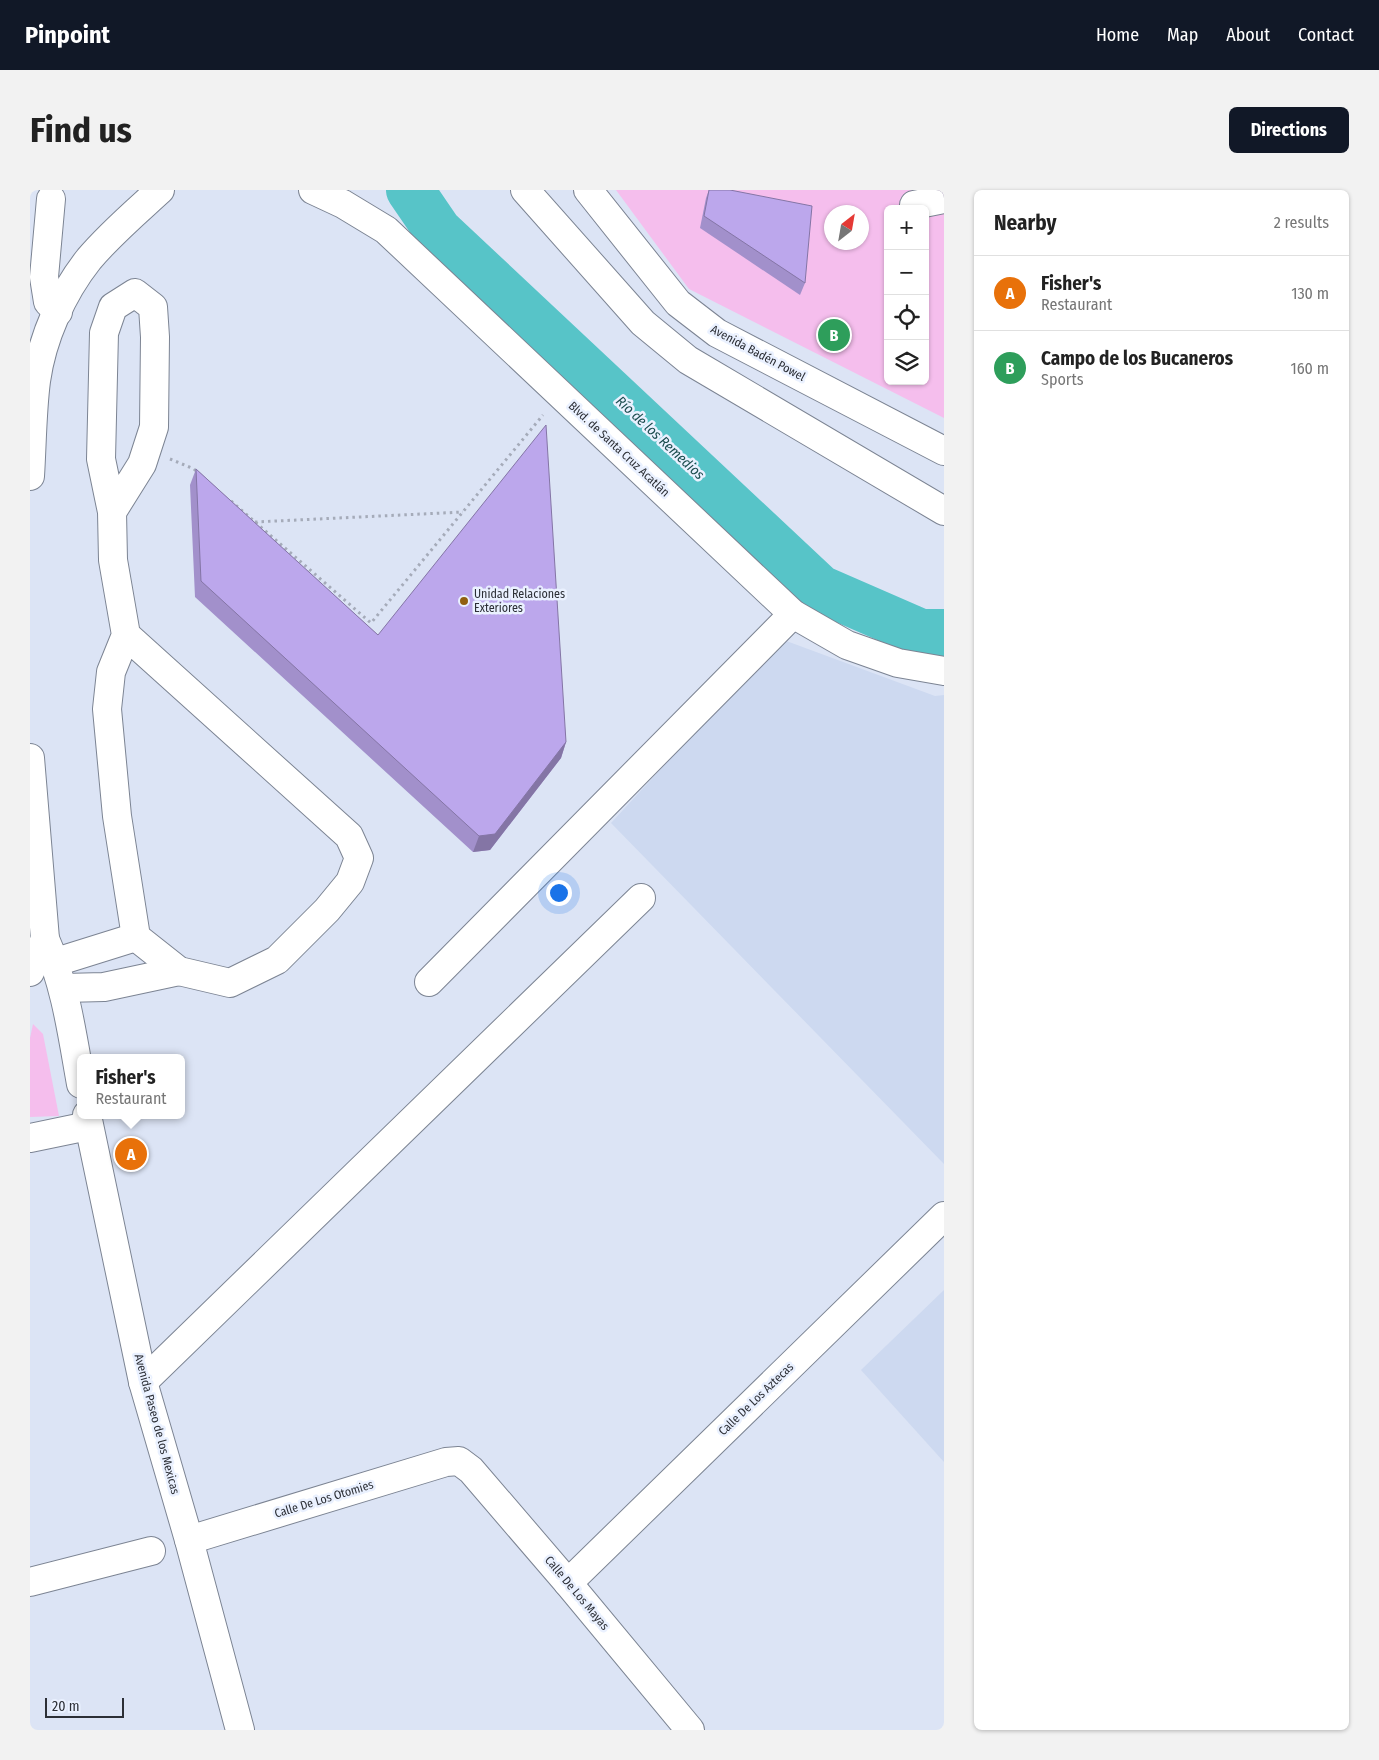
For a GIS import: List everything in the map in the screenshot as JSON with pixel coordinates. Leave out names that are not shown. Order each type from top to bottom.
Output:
[{"type":"street","points":[[30,476],[36,380],[46,339],[64,298],[89,260],[119,228],[160,190]]},
{"type":"street","name":"Blvd. de Santa Cruz Acatlán","points":[[313,190],[343,204],[386,230],[793,614],[847,644],[898,663],[944,671]]},
{"type":"street","points":[[525,190],[643,323],[688,360],[944,511]]},
{"type":"street","name":"Avenida Badén Powel","points":[[588,190],[678,303],[717,333],[944,451]]},
{"type":"street","points":[[52,199],[44,278],[48,302],[58,312]]},
{"type":"street","points":[[914,205],[944,199]]},
{"type":"street","points":[[112,512],[142,464],[154,428],[155,337],[153,307],[135,293],[113,307],[104,333],[101,459],[112,512],[113,560],[126,636],[111,672],[107,709],[117,816],[136,937],[179,971]]},
{"type":"street","points":[[429,982],[793,614]]},
{"type":"street","points":[[64,988],[104,986],[179,971],[230,983],[277,960],[327,910],[350,882],[359,858],[349,836],[126,636]]},
{"type":"street","points":[[30,758],[34,836],[51,950],[64,988],[77,1061]]},
{"type":"street","points":[[143,1382],[641,898]]},
{"type":"street","points":[[30,972],[51,950],[136,937]]},
{"type":"street","points":[[30,1138],[88,1121]]},
{"type":"street","name":"Avenida Paseo de los Mexicas","points":[[88,1121],[143,1382],[189,1540],[240,1730]]},
{"type":"street","name":"Calle De Los Aztecas","points":[[568,1583],[944,1216]]},
{"type":"street","name":"Calle De Los Mayas","points":[[459,1461],[471,1470],[690,1730]]},
{"type":"street","name":"Calle De Los Otomies","points":[[189,1540],[446,1462],[459,1461]]},
{"type":"street","points":[[30,1582],[151,1551]]},
{"type":"path","points":[[227,498],[371,624],[561,394]]},
{"type":"path","points":[[146,449],[194,469],[200,475]]},
{"type":"path","points":[[254,522],[464,512]]},
{"type":"shaded area","points":[[616,190],[944,190],[944,418],[689,289]]},
{"type":"shaded area","points":[[781,639],[935,696],[944,695],[944,1164],[611,823]]},
{"type":"shaded area","points":[[33,1024],[43,1034],[59,1116],[30,1117],[30,1038]]},
{"type":"shaded area","points":[[944,1290],[944,1462],[861,1370]]},
{"type":"building","points":[[709,190],[730,190],[812,206],[805,283],[704,216]]},
{"type":"building","points":[[546,425],[566,742],[495,834],[479,836],[201,581],[196,469],[378,635]]},
{"type":"waterway","name":"Río de los Remedios","points":[[410,190],[438,231],[820,589],[921,633],[944,633]]},
{"type":"place","name":"Campo de los Bucaneros","points":[[834,335]]},
{"type":"place","name":"Unidad Relaciones Exteriores","points":[[464,601]]},
{"type":"place","name":"Fisher's","points":[[131,1154]]}]
